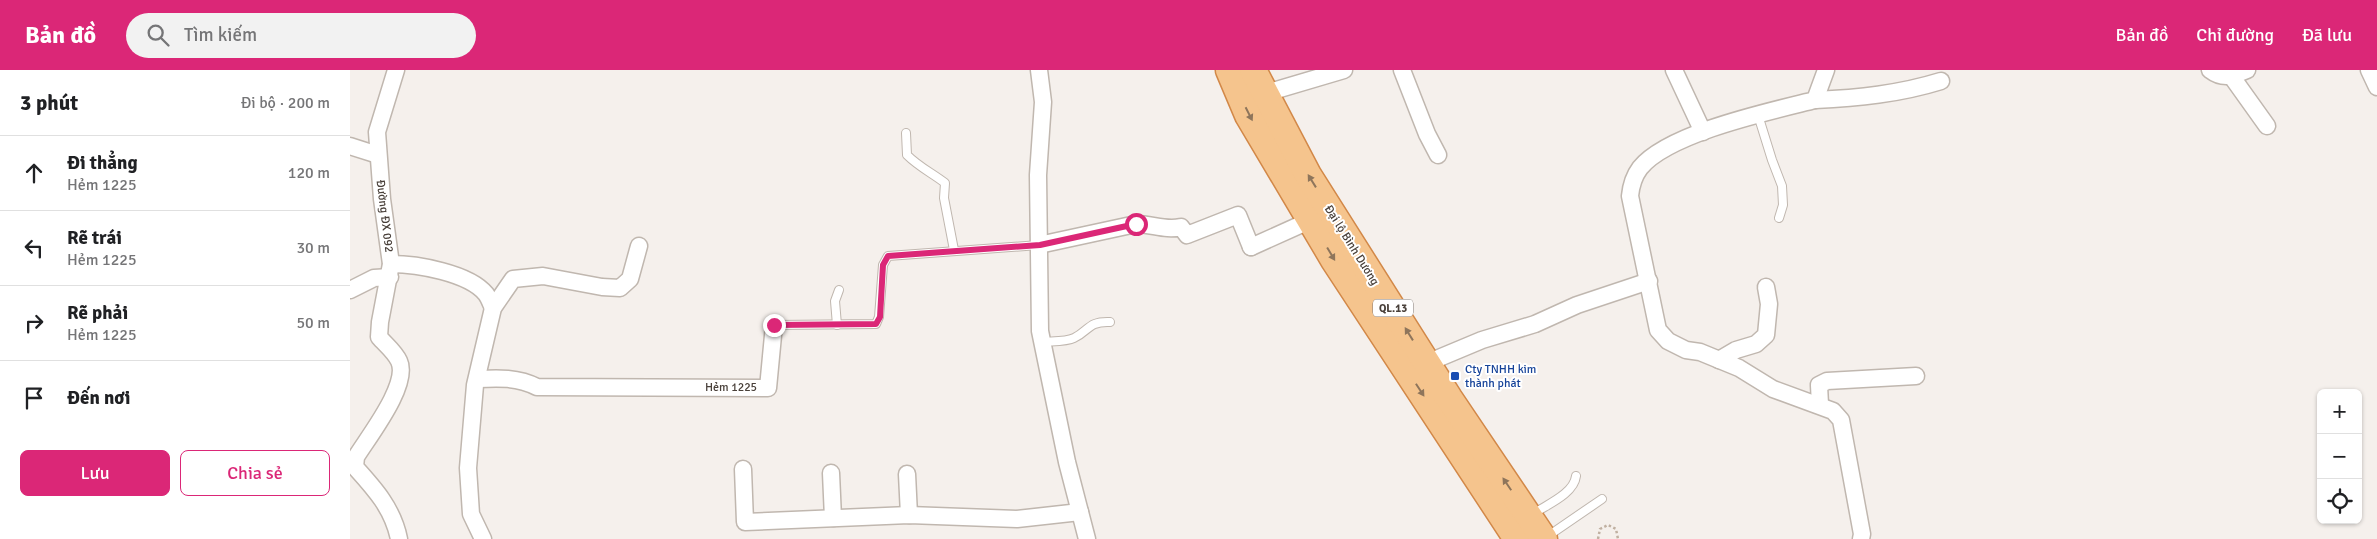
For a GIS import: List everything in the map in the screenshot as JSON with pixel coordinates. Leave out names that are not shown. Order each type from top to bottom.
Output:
[{"type":"highway","name":"Đại lộ Bình Dương","points":[[1229,70],[1248,115],[1334,260],[1517,539]]},
{"type":"highway","name":"Đại lộ Bình Dương","points":[[1253,70],[1308,175],[1427,363],[1544,539]]},
{"type":"street","name":"Đường ĐX 092","points":[[396,70],[377,132],[390,271],[421,267],[458,276],[478,286],[487,295],[493,308]]},
{"type":"street","points":[[1039,70],[1043,102],[1038,175],[1040,331],[1067,462],[1087,539]]},
{"type":"street","points":[[1266,93],[1344,70]]},
{"type":"street","points":[[1402,70],[1427,134],[1438,155]]},
{"type":"street","points":[[1674,70],[1703,132]]},
{"type":"street","points":[[1815,100],[1826,70]]},
{"type":"street","points":[[2210,70],[2216,74],[2232,77],[2247,70]]},
{"type":"street","points":[[2369,70],[2377,87]]},
{"type":"street","points":[[2232,77],[2267,126]]},
{"type":"street","points":[[1860,539],[1862,534],[1841,420],[1833,411],[1774,389],[1739,368],[1700,352],[1686,350],[1668,341],[1658,330],[1630,196],[1632,184],[1640,168],[1651,158],[1671,146],[1703,132],[1815,100],[1867,98],[1941,81]]},
{"type":"street","points":[[350,146],[378,155]]},
{"type":"street","name":"Hẻm 1225","points":[[1040,245],[1136,224],[1151,224],[1171,230],[1181,227],[1187,235],[1238,215],[1252,253],[1311,220]]},
{"type":"street","points":[[483,539],[471,514],[468,468],[477,378],[493,308],[513,279],[543,276],[602,287],[620,288],[630,278],[639,246]]},
{"type":"street","points":[[350,290],[390,271]]},
{"type":"street","points":[[390,271],[379,337],[399,359],[402,368],[398,388],[356,457],[355,467],[377,490],[391,513],[399,539]]},
{"type":"street","points":[[1427,363],[1482,340],[1535,324],[1577,305],[1649,281]]},
{"type":"street","points":[[1719,360],[1736,350],[1756,344],[1766,335],[1769,304],[1766,287]]},
{"type":"street","name":"Hẻm 1225","points":[[477,378],[507,378],[527,381],[537,387],[768,388],[774,325]]},
{"type":"street","points":[[1820,405],[1819,385],[1827,381],[1916,376]]},
{"type":"street","points":[[743,469],[745,522],[909,515],[1017,519],[1080,512]]},
{"type":"street","points":[[831,473],[834,518]]},
{"type":"street","points":[[907,474],[909,515]]},
{"type":"lane","points":[[1758,115],[1782,186],[1783,205],[1778,218]]},
{"type":"lane","points":[[906,134],[907,155],[919,167],[931,172],[945,183],[944,198],[954,250]]},
{"type":"lane","name":"Hẻm 1225","points":[[774,325],[876,324],[880,317],[883,265],[888,256],[1040,245]]},
{"type":"lane","points":[[837,325],[835,301],[839,290]]},
{"type":"lane","points":[[1042,342],[1074,338],[1101,321],[1110,322]]},
{"type":"lane","points":[[1529,516],[1563,495],[1572,486],[1576,476]]},
{"type":"lane","points":[[1544,539],[1602,499]]},
{"type":"path","points":[[1598,539],[1600,529],[1608,525],[1616,529],[1618,539]]},
{"type":"place","name":"Cty TNHH kim thành phát","points":[[1455,376]]},
{"type":"route","points":[[774,325],[876,324],[880,317],[883,265],[888,256],[1040,245],[1136,224]]}]
